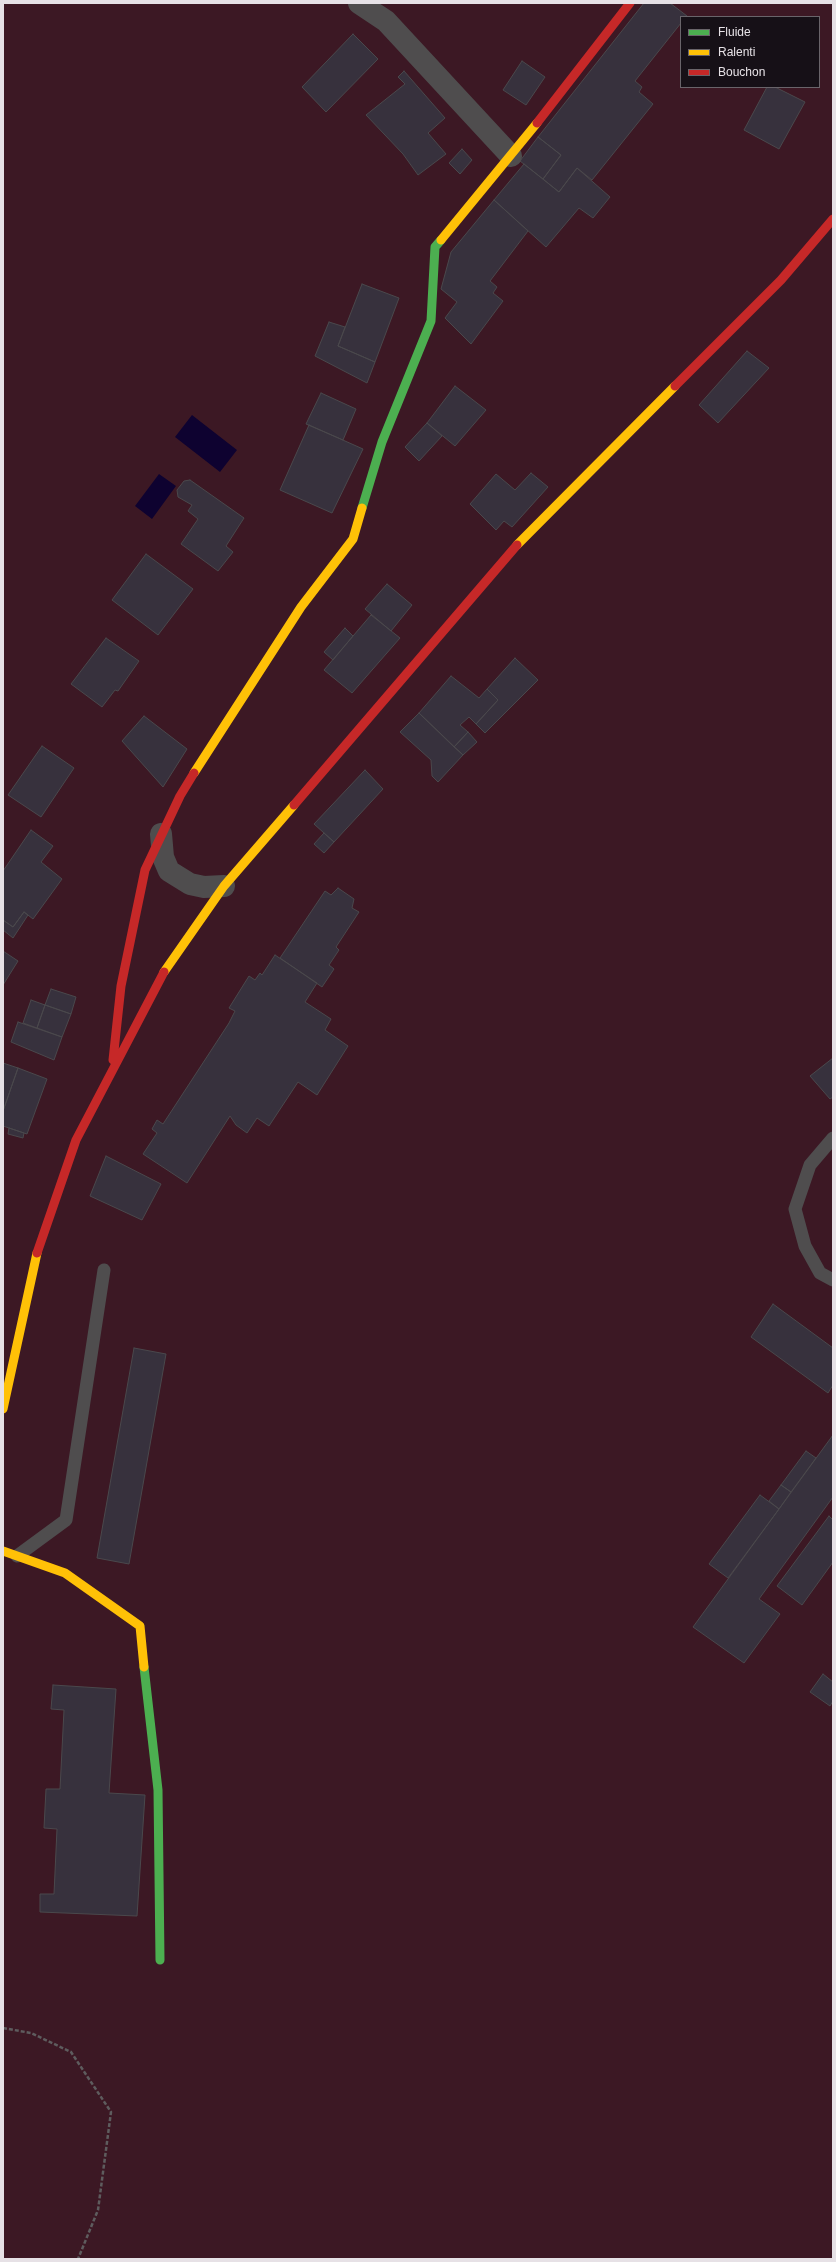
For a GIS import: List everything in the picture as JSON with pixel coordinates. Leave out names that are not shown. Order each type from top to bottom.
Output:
[{"type":"street","points":[[359,3],[386,21],[511,156]]},
{"type":"street","points":[[111,1075],[121,986],[145,870],[180,796],[292,621],[353,539],[382,442],[431,321],[435,247],[511,156],[630,3]]},
{"type":"street","points":[[3,1409],[39,1245],[76,1140],[111,1075],[159,978],[224,886],[514,548],[781,280],[833,219]]},
{"type":"street","points":[[161,834],[163,857],[169,871],[190,884],[204,887],[224,886]]},
{"type":"street","points":[[3,1551],[65,1572],[140,1626],[158,1790],[160,1960]]},
{"type":"lane","points":[[833,1138],[810,1165],[795,1209],[805,1246],[820,1273],[833,1280]]},
{"type":"lane","points":[[17,1556],[66,1520],[104,1270]]},
{"type":"path","points":[[3,2028],[31,2033],[70,2052],[111,2112],[98,2210],[78,2259]]},
{"type":"shaded area","points":[[3,3],[833,3],[833,2259],[3,2259]]},
{"type":"shaded area","points":[[192,415],[237,450],[220,472],[175,437]]},
{"type":"shaded area","points":[[159,474],[176,486],[152,519],[135,506]]},
{"type":"building","points":[[644,3],[670,3],[687,16],[680,16],[680,24],[635,81],[642,87],[639,92],[653,104],[592,180],[577,168],[559,192],[543,179],[561,155],[538,137]]},
{"type":"building","points":[[353,34],[378,59],[326,112],[302,87]]},
{"type":"building","points":[[522,61],[545,77],[526,105],[503,90]]},
{"type":"building","points":[[404,71],[445,118],[428,133],[446,154],[418,175],[403,154],[366,115],[405,84],[398,77]]},
{"type":"building","points":[[766,88],[777,88],[805,102],[779,149],[744,130]]},
{"type":"building","points":[[538,137],[561,155],[543,179],[520,161]]},
{"type":"building","points":[[462,149],[472,160],[460,174],[449,163]]},
{"type":"building","points":[[524,164],[559,192],[577,168],[610,197],[593,218],[579,208],[546,247],[494,200]]},
{"type":"building","points":[[494,200],[528,231],[490,281],[497,287],[493,293],[503,301],[471,344],[445,318],[457,302],[441,289],[451,252]]},
{"type":"building","points":[[362,284],[399,298],[375,362],[338,346]]},
{"type":"building","points":[[329,322],[345,327],[338,346],[375,362],[367,383],[315,356]]},
{"type":"building","points":[[747,351],[769,368],[718,423],[699,405]]},
{"type":"building","points":[[455,386],[486,410],[455,446],[427,423]]},
{"type":"building","points":[[321,393],[356,409],[343,440],[306,424]]},
{"type":"building","points":[[427,423],[442,436],[419,461],[405,447]]},
{"type":"building","points":[[309,425],[363,449],[332,513],[280,490]]},
{"type":"building","points":[[531,473],[548,487],[512,527],[504,521],[496,530],[470,504],[496,474],[515,490]]},
{"type":"building","points":[[190,480],[244,518],[226,546],[233,552],[218,571],[181,544],[198,519],[188,511],[192,505],[178,497],[177,490],[184,481]]},
{"type":"building","points":[[146,554],[193,589],[158,635],[112,600]]},
{"type":"building","points":[[387,584],[412,605],[391,631],[365,609]]},
{"type":"building","points":[[371,615],[400,638],[352,693],[324,670]]},
{"type":"building","points":[[345,628],[353,636],[333,660],[324,652]]},
{"type":"building","points":[[106,638],[139,661],[118,691],[115,690],[102,707],[71,684]]},
{"type":"building","points":[[515,658],[538,680],[485,733],[476,724],[498,700],[487,689]]},
{"type":"building","points":[[451,676],[479,698],[487,689],[498,700],[476,724],[469,717],[460,725],[468,732],[454,747],[419,713]]},
{"type":"building","points":[[419,713],[463,755],[438,782],[432,776],[431,760],[400,732]]},
{"type":"building","points":[[144,716],[187,749],[163,787],[122,741]]},
{"type":"building","points":[[468,732],[477,742],[463,755],[454,747]]},
{"type":"building","points":[[42,746],[74,768],[41,817],[8,795]]},
{"type":"building","points":[[365,770],[383,789],[334,842],[314,824]]},
{"type":"building","points":[[31,830],[53,846],[41,862],[62,879],[33,919],[24,912],[13,927],[3,920],[3,871]]},
{"type":"building","points":[[324,833],[334,842],[324,853],[314,844]]},
{"type":"building","points":[[338,888],[354,899],[352,908],[359,912],[336,947],[339,950],[329,965],[334,969],[322,987],[280,958],[325,891],[331,895]]},
{"type":"building","points":[[24,912],[28,915],[13,938],[3,930],[3,920],[13,927]]},
{"type":"building","points":[[3,951],[18,961],[3,985]]},
{"type":"building","points":[[275,955],[317,983],[305,1002],[331,1019],[325,1030],[348,1046],[317,1095],[298,1082],[269,1126],[257,1118],[247,1133],[236,1125],[230,1116],[187,1183],[143,1154],[157,1133],[152,1129],[157,1120],[163,1124],[229,1023],[235,1011],[229,1008],[249,976],[255,980],[260,973],[262,975]]},
{"type":"building","points":[[51,989],[76,997],[71,1014],[45,1005]]},
{"type":"building","points":[[31,1000],[45,1005],[37,1028],[23,1023]]},
{"type":"building","points":[[45,1005],[71,1014],[62,1037],[37,1028]]},
{"type":"building","points":[[18,1022],[62,1037],[54,1060],[11,1042]]},
{"type":"building","points":[[833,1058],[833,1097],[830,1099],[810,1076]]},
{"type":"building","points":[[3,1063],[18,1068],[3,1111]]},
{"type":"building","points":[[18,1068],[47,1079],[27,1134],[3,1126],[3,1111]]},
{"type":"building","points":[[9,1128],[24,1133],[23,1138],[8,1134]]},
{"type":"building","points":[[106,1156],[161,1184],[142,1220],[90,1196]]},
{"type":"building","points":[[773,1304],[833,1348],[833,1385],[828,1393],[751,1337]]},
{"type":"building","points":[[134,1348],[166,1354],[129,1564],[97,1558]]},
{"type":"building","points":[[833,1435],[833,1497],[759,1599],[780,1614],[744,1663],[693,1627]]},
{"type":"building","points":[[806,1451],[816,1458],[791,1492],[781,1485]]},
{"type":"building","points":[[781,1485],[791,1492],[779,1509],[769,1501]]},
{"type":"building","points":[[760,1495],[779,1509],[728,1578],[709,1564]]},
{"type":"building","points":[[829,1516],[833,1520],[833,1562],[802,1605],[777,1586]]},
{"type":"building","points":[[823,1674],[833,1682],[833,1701],[830,1706],[810,1692]]},
{"type":"building","points":[[53,1685],[116,1689],[109,1793],[145,1795],[137,1916],[40,1912],[40,1894],[54,1894],[57,1829],[44,1828],[46,1789],[60,1789],[64,1710],[51,1709]]},
{"type":"traffic: fast","points":[[362,508],[382,442],[431,321],[435,247],[441,240]]},
{"type":"traffic: fast","points":[[144,1667],[158,1790],[160,1960]]},
{"type":"traffic: slow","points":[[441,240],[537,123]]},
{"type":"traffic: slow","points":[[517,545],[675,386]]},
{"type":"traffic: slow","points":[[194,773],[301,607],[353,539],[362,508]]},
{"type":"traffic: slow","points":[[164,972],[224,886],[294,805]]},
{"type":"traffic: slow","points":[[3,1409],[37,1253]]},
{"type":"traffic: slow","points":[[3,1551],[65,1573],[140,1626],[144,1667]]},
{"type":"traffic: jam","points":[[537,123],[630,3]]},
{"type":"traffic: jam","points":[[675,386],[781,280],[833,219]]},
{"type":"traffic: jam","points":[[294,805],[517,545]]},
{"type":"traffic: jam","points":[[113,1060],[121,986],[145,870],[180,796],[194,773]]},
{"type":"traffic: jam","points":[[37,1253],[76,1140],[164,972]]}]
